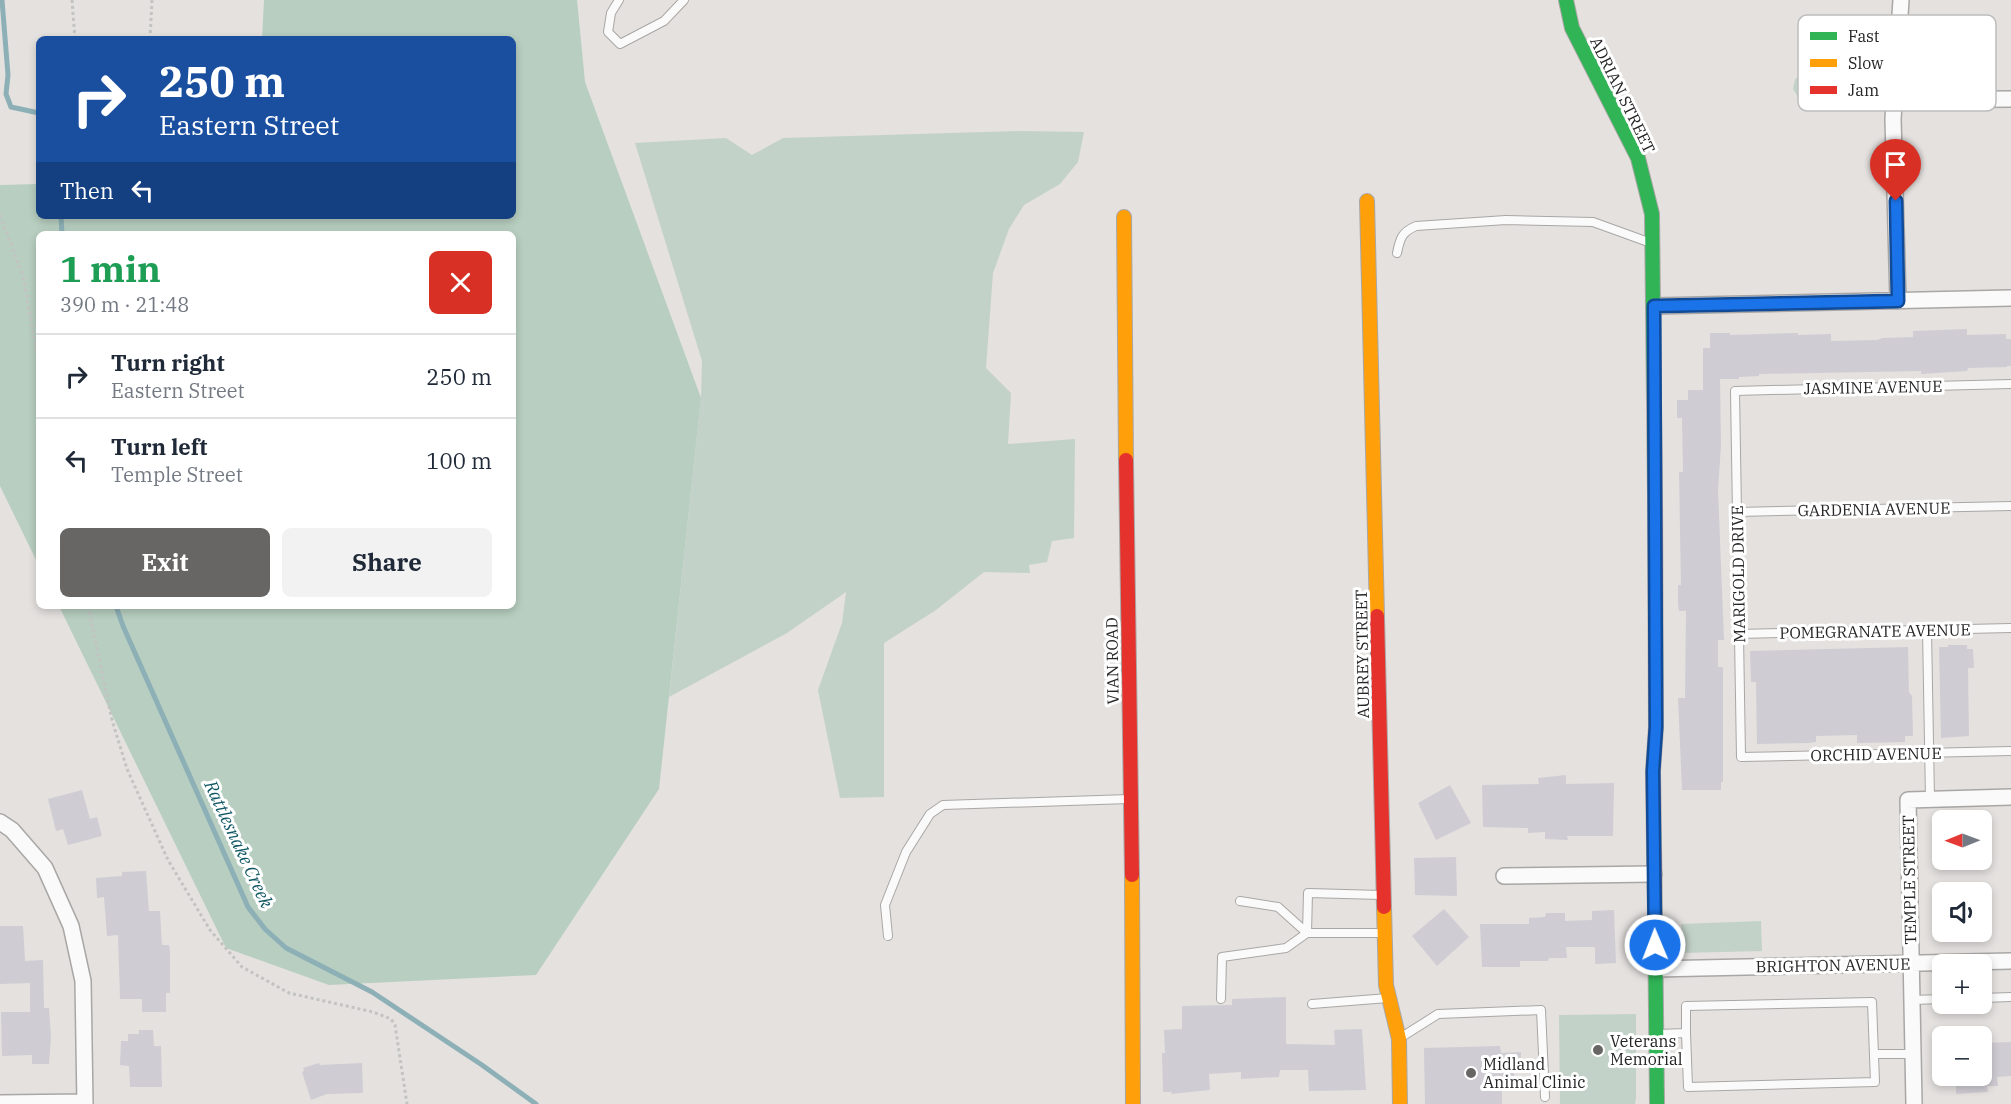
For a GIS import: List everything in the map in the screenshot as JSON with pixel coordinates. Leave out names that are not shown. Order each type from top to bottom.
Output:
[{"type":"street","name":"ADRIAN STREET","points":[[1566,0],[1572,28],[1638,158],[1652,214],[1656,727],[1653,771],[1657,1104]]},
{"type":"street","points":[[1899,15],[1900,0]]},
{"type":"street","points":[[1996,99],[2011,99]]},
{"type":"street","points":[[1894,111],[1898,301]]},
{"type":"street","name":"AUBREY STREET","points":[[1367,201],[1386,986],[1398,1039],[1400,1104]]},
{"type":"street","name":"VIAN ROAD","points":[[1124,217],[1129,751],[1132,799],[1133,1104]]},
{"type":"street","points":[[1654,306],[2011,298]]},
{"type":"street","points":[[1930,799],[2011,797]]},
{"type":"street","name":"TEMPLE STREET","points":[[1914,1104],[1908,800],[1930,799]]},
{"type":"street","points":[[0,822],[12,830],[45,868],[71,926],[83,981],[85,1103],[0,1103]]},
{"type":"street","points":[[1504,876],[1654,874]]},
{"type":"street","name":"BRIGHTON AVENUE","points":[[1655,969],[2011,961]]},
{"type":"lane","points":[[619,0],[611,13],[608,32],[620,44],[663,21],[684,0]]},
{"type":"lane","points":[[1397,253],[1401,236],[1405,230],[1416,226],[1506,220],[1593,222],[1653,244]]},
{"type":"lane","name":"JASMINE AVENUE","points":[[1735,391],[2011,384]]},
{"type":"lane","name":"MARIGOLD DRIVE","points":[[1735,391],[1741,757]]},
{"type":"lane","name":"GARDENIA AVENUE","points":[[1737,512],[2011,506]]},
{"type":"lane","name":"POMEGRANATE AVENUE","points":[[1739,634],[2011,628]]},
{"type":"lane","name":"TEMPLE STREET","points":[[1927,630],[1930,799]]},
{"type":"lane","name":"ORCHID AVENUE","points":[[1741,757],[2011,751]]},
{"type":"lane","points":[[888,936],[885,905],[906,852],[930,813],[943,805],[1132,799]]},
{"type":"lane","points":[[1307,933],[1308,893],[1384,895]]},
{"type":"lane","points":[[1240,901],[1278,907],[1307,933]]},
{"type":"lane","points":[[1221,999],[1222,957],[1286,948],[1307,933],[1385,933]]},
{"type":"lane","points":[[1992,998],[2011,997]]},
{"type":"lane","points":[[1312,1004],[1389,998]]},
{"type":"lane","points":[[1912,1000],[1932,999]]},
{"type":"lane","points":[[1872,1002],[1875,1082],[1688,1087],[1686,1033],[1686,1006],[1872,1002]]},
{"type":"lane","points":[[1398,1039],[1438,1014],[1541,1010],[1545,1097]]},
{"type":"lane","points":[[1656,1034],[1686,1033]]},
{"type":"lane","points":[[1874,1054],[1913,1054]]},
{"type":"path","points":[[72,0],[75,36]]},
{"type":"path","points":[[150,36],[152,0]]},
{"type":"path","points":[[0,215],[22,276],[36,350]]},
{"type":"path","points":[[89,609],[112,720],[126,769],[168,860],[210,930],[242,967],[290,993],[373,1012],[391,1019],[395,1026],[407,1104]]},
{"type":"shaded area","points":[[1798,76],[1798,97],[1793,89]]},
{"type":"shaded area","points":[[1022,131],[1084,132],[1078,162],[1060,184],[1024,205],[1009,229],[993,273],[986,368],[1011,393],[1008,444],[1075,439],[1074,538],[1052,541],[1047,562],[1029,565],[1030,573],[984,572],[936,610],[884,643],[884,797],[840,798],[818,690],[842,623],[846,592],[787,633],[669,697],[701,398],[702,361],[635,143],[726,138],[752,155],[783,138]]},
{"type":"shaded area","points":[[1761,921],[1762,951],[1682,953],[1681,924]]},
{"type":"shaded area","points":[[1636,1014],[1635,1104],[1560,1104],[1559,1015]]},
{"type":"green space","points":[[264,0],[577,0],[585,82],[701,398],[659,789],[536,975],[329,985],[226,948],[60,609],[516,609],[516,231],[36,231],[36,560],[0,486],[0,185],[36,184],[36,219],[516,219],[516,36],[262,36]]},
{"type":"building","points":[[1967,329],[1967,335],[2006,334],[2006,339],[2011,339],[2011,366],[1968,368],[1967,371],[1921,374],[1921,371],[1759,374],[1759,376],[1739,377],[1739,379],[1720,379],[1721,445],[1718,490],[1724,640],[1718,640],[1718,667],[1723,667],[1723,782],[1721,782],[1721,790],[1682,790],[1678,698],[1685,698],[1686,611],[1679,611],[1678,603],[1678,585],[1681,585],[1679,472],[1683,472],[1682,418],[1677,418],[1677,400],[1688,400],[1688,390],[1703,390],[1703,348],[1710,348],[1710,333],[1730,333],[1730,335],[1831,334],[1831,341],[1913,337],[1913,331]]},
{"type":"building","points":[[1948,645],[1967,645],[1967,649],[1973,649],[1974,668],[1968,668],[1969,736],[1941,738],[1939,647],[1948,647]]},
{"type":"building","points":[[1908,647],[1913,736],[1905,736],[1905,742],[1857,743],[1857,735],[1816,736],[1816,742],[1808,743],[1757,744],[1756,682],[1751,682],[1750,651]]},
{"type":"building","points":[[1566,775],[1566,784],[1614,783],[1613,836],[1567,836],[1568,840],[1545,839],[1545,832],[1528,833],[1528,828],[1483,827],[1482,785],[1539,784],[1538,778]]},
{"type":"building","points":[[1450,785],[1471,823],[1436,840],[1418,803]]},
{"type":"building","points":[[82,790],[90,819],[97,817],[102,836],[68,845],[63,829],[56,831],[48,799]]},
{"type":"building","points":[[1456,857],[1457,896],[1415,895],[1414,858]]},
{"type":"building","points":[[146,871],[149,911],[160,911],[162,945],[169,945],[170,950],[170,993],[166,993],[166,1012],[142,1012],[142,999],[120,999],[118,935],[107,936],[104,897],[97,898],[96,878],[122,876],[122,872]]},
{"type":"building","points":[[1444,909],[1469,937],[1437,966],[1412,936]]},
{"type":"building","points":[[1614,910],[1616,963],[1595,964],[1595,947],[1566,947],[1567,958],[1520,961],[1520,967],[1482,967],[1480,924],[1529,924],[1529,918],[1545,917],[1546,913],[1565,913],[1565,921],[1592,920],[1592,911]]},
{"type":"building","points":[[0,926],[23,926],[25,961],[43,960],[44,1008],[49,1008],[51,1037],[49,1064],[32,1064],[32,1055],[2,1056],[1,1012],[30,1012],[30,983],[0,984]]},
{"type":"building","points":[[1286,997],[1286,1044],[1335,1045],[1334,1030],[1362,1029],[1366,1090],[1309,1091],[1308,1070],[1280,1070],[1279,1077],[1241,1079],[1241,1072],[1209,1074],[1210,1090],[1171,1094],[1172,1092],[1163,1092],[1164,1030],[1182,1029],[1182,1006],[1232,1005],[1232,999]]},
{"type":"building","points":[[139,1030],[153,1030],[154,1046],[161,1046],[162,1087],[130,1087],[129,1066],[120,1065],[121,1041],[128,1041],[128,1034],[139,1034]]},
{"type":"building","points":[[2011,1042],[2011,1076],[1997,1077],[1998,1086],[1992,1086],[1992,1043]]},
{"type":"building","name":"Midland Animal Clinic","points":[[1500,1046],[1501,1053],[1521,1052],[1521,1069],[1514,1069],[1514,1085],[1502,1086],[1502,1104],[1425,1104],[1424,1048]]},
{"type":"building","points":[[319,1063],[320,1065],[362,1063],[363,1093],[327,1094],[311,1100],[302,1072],[303,1068]]},
{"type":"building","points":[[1956,1086],[1987,1086],[1988,1092],[1956,1094]]},
{"type":"waterway","name":"Rattlesnake Creek","points":[[2,0],[8,75],[6,94],[11,107],[36,112]]},
{"type":"waterway","name":"Rattlesnake Creek","points":[[61,219],[62,231]]},
{"type":"waterway","name":"Rattlesnake Creek","points":[[117,609],[248,907],[265,929],[286,948],[372,992],[536,1104]]},
{"type":"traffic: fast","points":[[1566,0],[1572,28],[1638,158],[1652,214],[1655,494]]},
{"type":"traffic: fast","points":[[1655,918],[1657,1104]]},
{"type":"traffic: slow","points":[[1367,201],[1377,616]]},
{"type":"traffic: slow","points":[[1124,217],[1126,460]]},
{"type":"traffic: slow","points":[[1132,875],[1133,1104]]},
{"type":"traffic: slow","points":[[1384,907],[1386,985],[1399,1039],[1400,1104]]},
{"type":"traffic: jam","points":[[1126,460],[1132,875]]},
{"type":"traffic: jam","points":[[1655,494],[1656,727],[1653,771],[1655,918]]},
{"type":"traffic: jam","points":[[1377,616],[1384,907]]},
{"type":"place","name":"Veterans Memorial","points":[[1598,1050]]},
{"type":"place","name":"Midland Animal Clinic","points":[[1471,1073]]},
{"type":"route","points":[[1655,945],[1654,306],[1898,301],[1896,201]]}]
